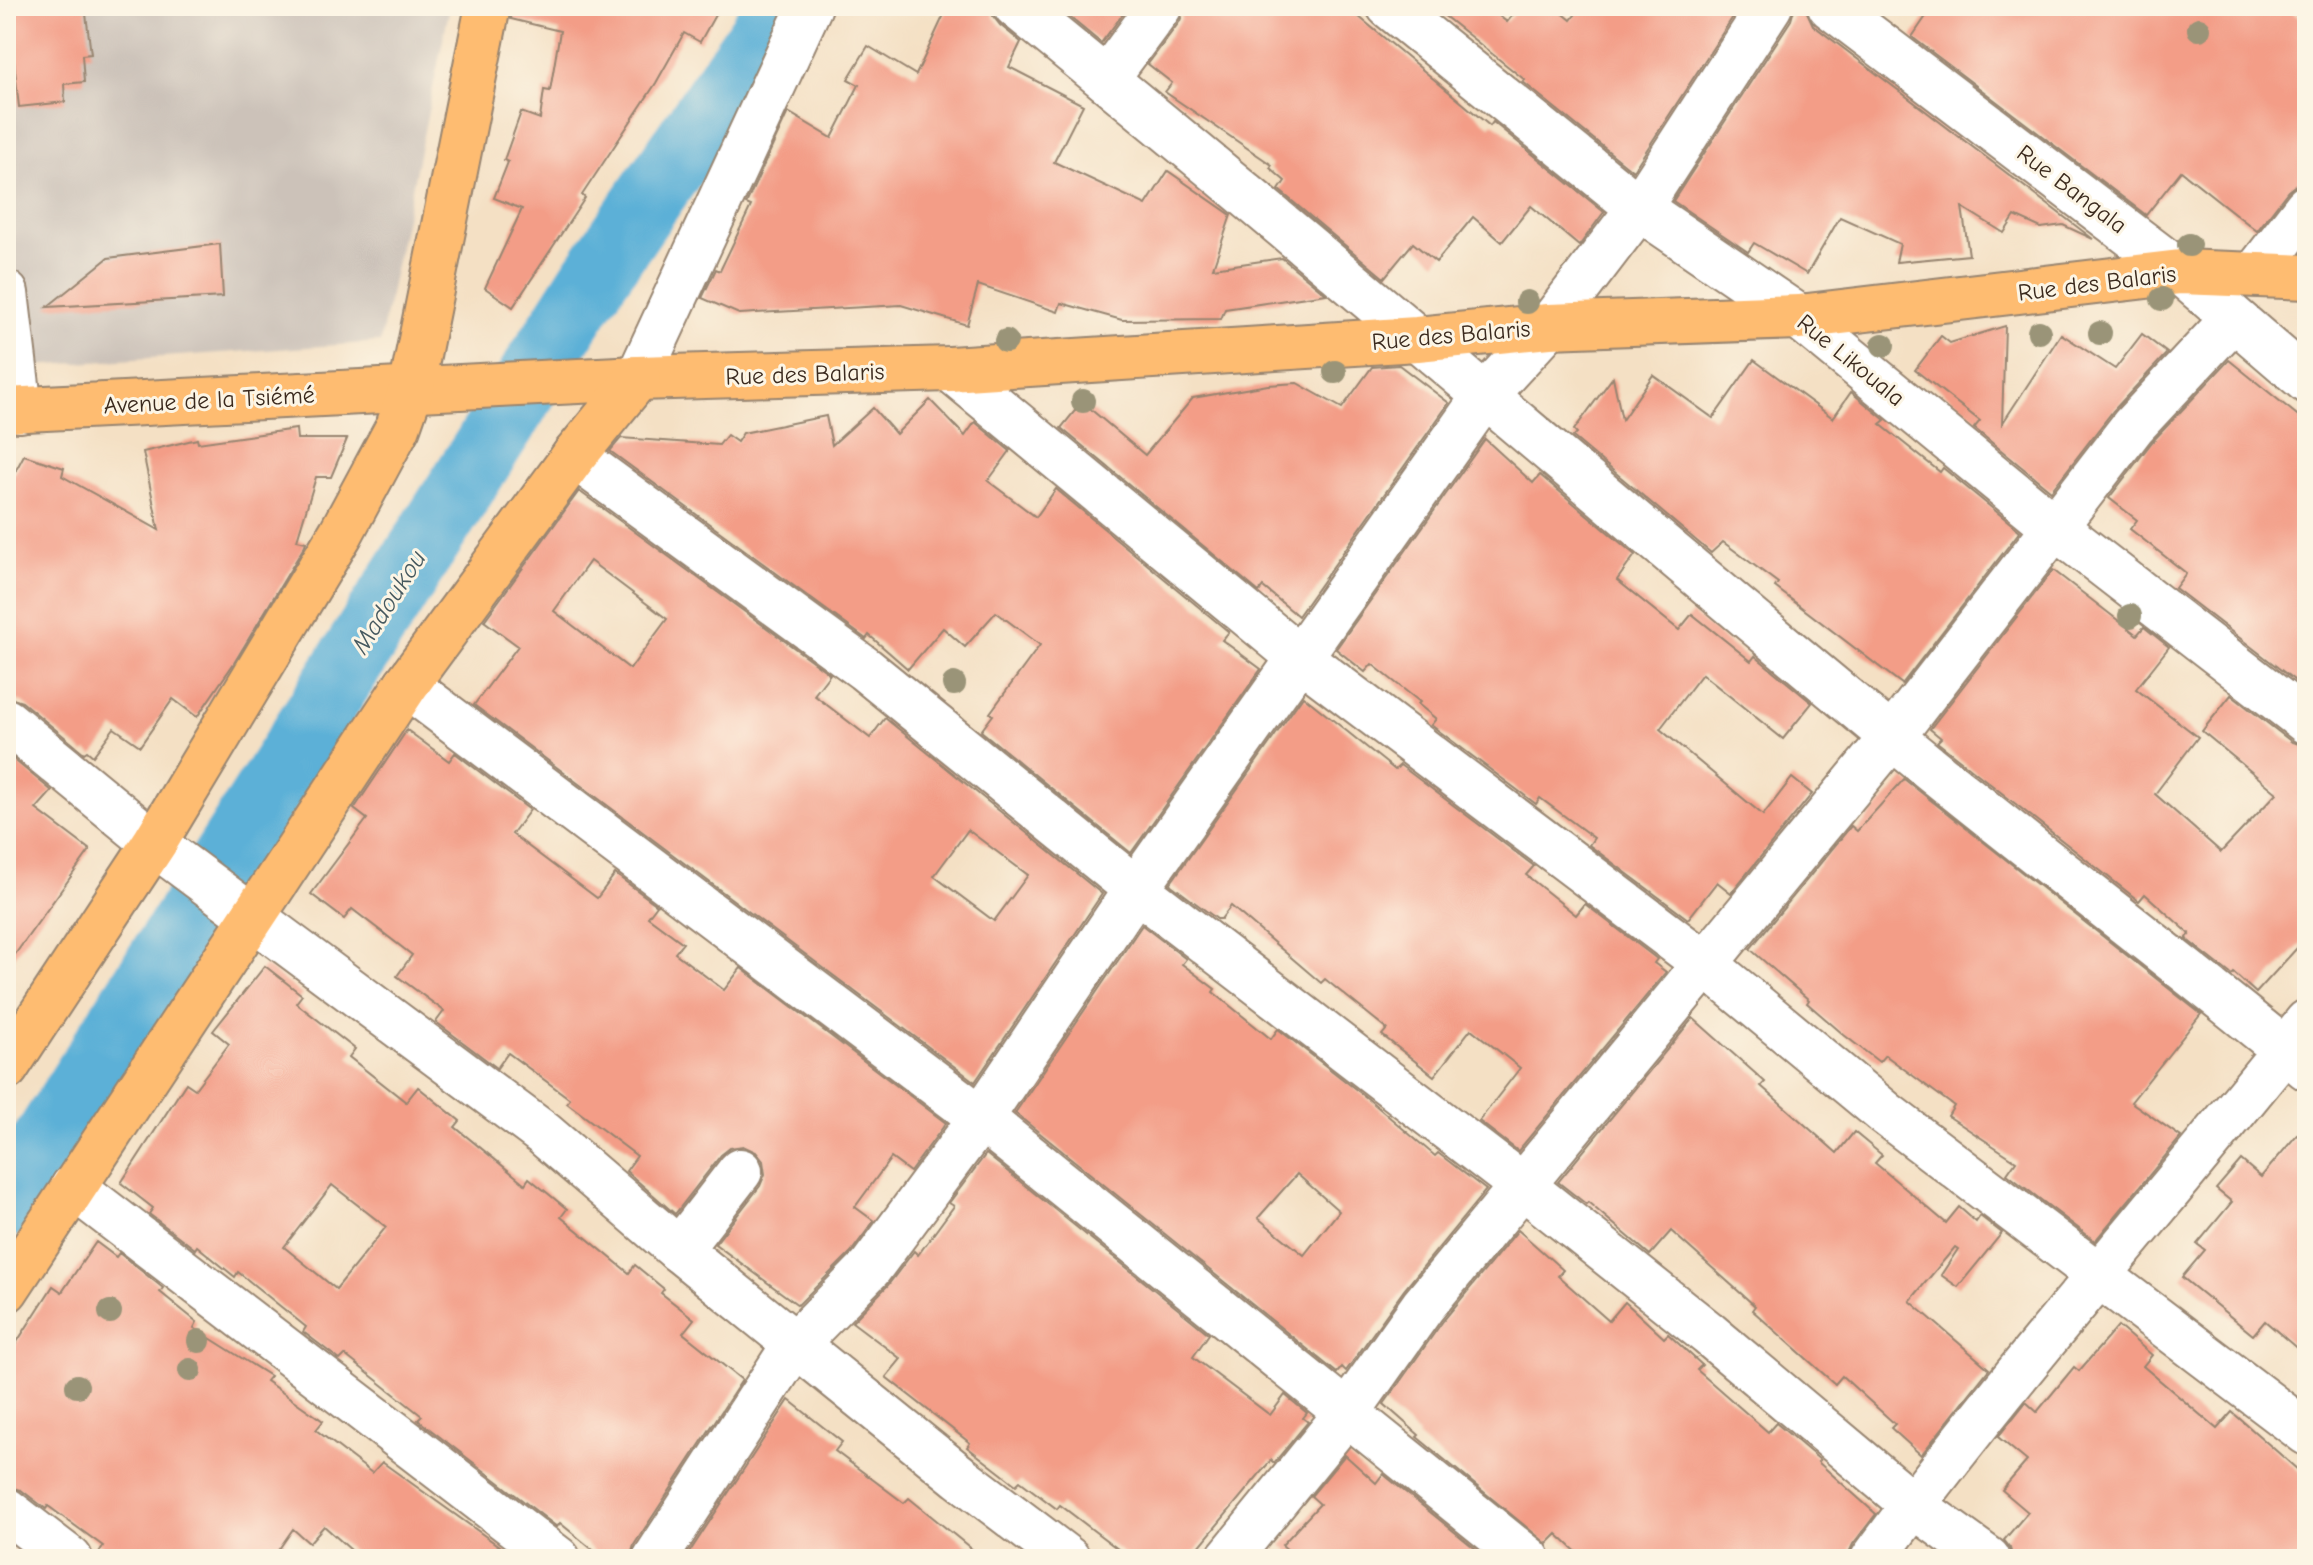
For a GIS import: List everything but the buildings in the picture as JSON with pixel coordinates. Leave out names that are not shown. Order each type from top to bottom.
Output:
[{"type":"main road","points":[[6,1068],[162,849],[398,427],[426,389],[488,6]]},
{"type":"main road","name":"Rue des Balaris","points":[[594,381],[950,369],[1417,339],[1549,326],[1799,317],[2180,272],[2307,277]]},
{"type":"main road","points":[[6,1290],[73,1187],[241,908],[574,456],[638,378]]},
{"type":"main road","name":"Avenue de la Tsiémé","points":[[13,410],[594,381]]},
{"type":"street","points":[[638,378],[810,6]]},
{"type":"street","points":[[1016,6],[1486,394],[1677,559],[1892,737],[2300,1046],[2098,1274],[1873,1559]]},
{"type":"street","points":[[1106,79],[1160,6]]},
{"type":"street","name":"Rue Likouala","points":[[1389,6],[1639,208],[1799,317],[2056,528],[2307,722]]},
{"type":"street","points":[[655,1559],[795,1344],[870,1268],[981,1118],[1136,889],[1486,394],[1549,326],[1639,208],[1770,6]]},
{"type":"street","name":"Rue Bangala","points":[[1830,6],[2180,272],[2307,381]]},
{"type":"street","points":[[2255,274],[2307,207]]},
{"type":"street","points":[[6,293],[13,410]]},
{"type":"street","points":[[1228,1559],[1347,1413],[1423,1306],[1892,737],[2133,426],[2233,319]]},
{"type":"street","points":[[950,369],[1299,657],[1704,963],[1885,1113],[2307,1433]]},
{"type":"street","points":[[574,456],[865,669],[1136,889],[1524,1187],[1709,1334],[1913,1505],[1988,1559]]},
{"type":"street","points":[[406,685],[981,1118],[1528,1559]]},
{"type":"street","points":[[6,721],[162,849],[544,1134],[679,1250],[960,1477],[1068,1559]]},
{"type":"street","points":[[679,1250],[740,1171]]},
{"type":"street","points":[[73,1187],[558,1559]]},
{"type":"street","points":[[6,1510],[70,1559]]},
{"type":"shaded area","points":[[6,6],[450,6],[380,342],[6,368]]},
{"type":"waterway","name":"Madoukou","points":[[6,1204],[593,280],[781,6]]}]
